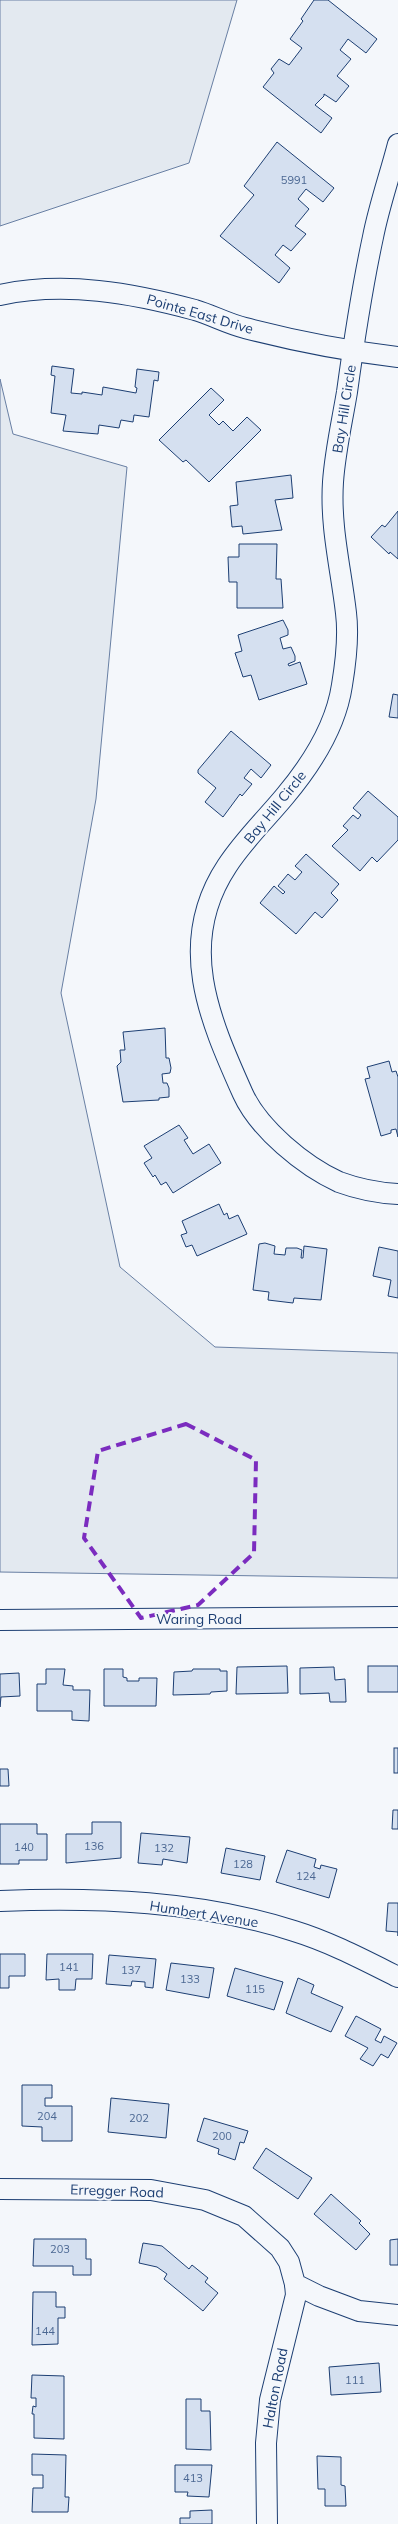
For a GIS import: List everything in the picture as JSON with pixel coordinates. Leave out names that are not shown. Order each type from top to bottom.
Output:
[{"type":"street","name":"Bay Hill Circle","points":[[398,144],[373,236],[333,480],[333,529],[347,615],[348,646],[341,690],[324,740],[302,776],[227,866],[207,908],[199,954],[201,975],[218,1037],[247,1102],[266,1129],[308,1163],[339,1181],[376,1193],[398,1194]]},
{"type":"street","name":"Pointe East Drive","points":[[0,295],[75,289],[126,293],[196,311],[243,328],[353,352],[398,357]]},
{"type":"street","name":"Waring Road","points":[[0,1620],[398,1618]]},
{"type":"street","name":"Humbert Avenue","points":[[0,1900],[123,1902],[224,1914],[300,1933],[332,1944],[398,1977]]},
{"type":"street","name":"Erregger Road","points":[[0,2189],[151,2190],[205,2200],[244,2216],[280,2248],[289,2262],[295,2284]]},
{"type":"street","points":[[295,2284],[319,2296],[359,2311],[398,2315]]},
{"type":"street","name":"Halton Road","points":[[267,2524],[266,2443],[270,2400],[296,2295],[295,2284]]},
{"type":"highlighted area","points":[[186,1424],[256,1460],[254,1553],[198,1605],[141,1618],[84,1538],[98,1451]]},
{"type":"shaded area","points":[[0,0],[237,0],[189,163],[0,226]]},
{"type":"shaded area","points":[[0,379],[13,434],[127,467],[96,799],[61,993],[120,1267],[215,1347],[398,1353],[398,1578],[0,1572]]},
{"type":"building","points":[[314,0],[328,0],[377,39],[366,53],[348,39],[340,50],[351,59],[337,76],[349,86],[336,102],[324,94],[315,105],[332,118],[321,133],[263,87],[274,73],[271,69],[279,59],[289,65],[302,48],[290,39],[303,21],[301,19]]},
{"type":"building","points":[[277,142],[334,188],[323,202],[306,189],[298,199],[309,209],[295,226],[306,234],[291,251],[283,245],[275,255],[290,268],[279,283],[220,236],[254,195],[244,186]]},
{"type":"building","points":[[52,366],[74,369],[71,393],[82,394],[82,392],[102,395],[103,387],[136,393],[137,369],[159,372],[158,381],[154,380],[149,417],[134,415],[133,422],[121,420],[119,428],[99,425],[98,434],[63,431],[66,415],[51,413],[55,376],[51,375]]},
{"type":"building","points":[[211,388],[224,400],[209,415],[219,425],[223,421],[233,431],[247,417],[261,430],[209,482],[186,460],[183,462],[159,440]]},
{"type":"building","points":[[291,475],[293,498],[275,500],[282,530],[243,534],[242,526],[232,527],[230,506],[238,505],[236,482]]},
{"type":"building","points":[[398,511],[398,559],[390,552],[389,554],[371,537],[382,525],[385,527]]},
{"type":"building","points":[[239,544],[277,544],[276,579],[281,579],[283,608],[237,608],[237,582],[229,582],[228,557],[239,557]]},
{"type":"building","points":[[283,620],[288,630],[288,635],[280,638],[283,649],[291,647],[295,656],[295,661],[288,664],[289,666],[300,662],[307,684],[259,700],[251,675],[243,677],[235,653],[242,651],[238,635]]},
{"type":"building","points":[[393,694],[398,695],[398,718],[389,717]]},
{"type":"building","points":[[231,731],[271,765],[261,778],[251,769],[244,778],[252,784],[242,796],[240,794],[223,817],[205,802],[216,788],[198,773],[198,770]]},
{"type":"building","points":[[368,791],[398,817],[398,840],[377,862],[372,857],[360,871],[332,846],[348,830],[343,826],[353,815],[358,819],[361,815],[353,808]]},
{"type":"building","points":[[306,854],[339,884],[331,893],[338,900],[322,918],[315,912],[296,934],[260,903],[274,886],[283,894],[285,892],[278,886],[288,874],[295,880],[302,872],[295,866]]},
{"type":"building","points":[[165,1028],[166,1058],[169,1058],[171,1068],[170,1073],[162,1074],[163,1083],[167,1083],[169,1088],[169,1097],[159,1098],[159,1100],[123,1102],[117,1066],[121,1062],[120,1050],[125,1050],[123,1032]]},
{"type":"building","points":[[389,1061],[392,1072],[396,1071],[398,1077],[398,1137],[396,1129],[391,1130],[391,1133],[381,1136],[365,1079],[370,1078],[367,1067]]},
{"type":"building","points":[[179,1125],[188,1138],[184,1140],[193,1154],[209,1144],[221,1163],[173,1193],[166,1182],[161,1185],[155,1175],[153,1177],[144,1163],[152,1158],[144,1146]]},
{"type":"building","points":[[219,1204],[224,1215],[227,1213],[229,1219],[238,1215],[247,1234],[197,1256],[192,1245],[186,1247],[181,1235],[187,1233],[182,1221]]},
{"type":"building","points":[[265,1243],[275,1246],[274,1254],[285,1255],[286,1248],[302,1250],[301,1258],[303,1258],[304,1246],[327,1249],[321,1300],[294,1298],[293,1303],[268,1300],[269,1292],[253,1290],[259,1244]]},
{"type":"building","points":[[379,1247],[398,1251],[398,1298],[388,1296],[391,1280],[373,1276]]},
{"type":"building","points":[[287,1666],[288,1693],[236,1694],[237,1667]]},
{"type":"building","points":[[368,1666],[398,1666],[398,1692],[368,1692]]},
{"type":"building","points":[[334,1667],[335,1680],[345,1679],[346,1702],[330,1702],[329,1693],[300,1694],[300,1668]]},
{"type":"building","points":[[46,1669],[65,1669],[63,1685],[73,1686],[73,1690],[90,1690],[89,1721],[72,1720],[72,1711],[37,1711],[37,1684],[46,1684]]},
{"type":"building","points":[[104,1669],[123,1669],[123,1677],[127,1678],[127,1681],[139,1681],[139,1678],[157,1678],[156,1706],[104,1706]]},
{"type":"building","points":[[193,1669],[220,1669],[220,1671],[227,1671],[227,1691],[211,1692],[210,1694],[173,1695],[174,1672],[192,1671]]},
{"type":"building","points":[[19,1673],[20,1696],[1,1697],[0,1707],[0,1674]]},
{"type":"building","points":[[394,1748],[398,1748],[398,1773],[394,1773]]},
{"type":"building","points":[[0,1769],[8,1769],[9,1786],[0,1786]]},
{"type":"building","points":[[393,1810],[398,1810],[398,1829],[392,1829]]},
{"type":"building","points":[[92,1822],[121,1822],[121,1858],[66,1863],[66,1834],[92,1834]]},
{"type":"building","points":[[0,1824],[37,1824],[37,1834],[47,1834],[47,1860],[19,1860],[19,1864],[0,1864]]},
{"type":"building","points":[[141,1833],[190,1837],[187,1863],[163,1859],[162,1865],[138,1863]]},
{"type":"building","points":[[226,1848],[265,1856],[260,1880],[221,1873]]},
{"type":"building","points":[[287,1850],[316,1859],[314,1867],[320,1869],[321,1865],[337,1869],[329,1898],[276,1882]]},
{"type":"building","points":[[388,1903],[398,1903],[398,1932],[386,1931]]},
{"type":"building","points":[[0,1954],[25,1954],[25,1976],[9,1976],[9,1988],[0,1988]]},
{"type":"building","points":[[47,1954],[93,1954],[92,1979],[76,1979],[75,1990],[59,1990],[59,1979],[46,1980]]},
{"type":"building","points":[[109,1955],[156,1959],[153,1988],[145,1987],[145,1982],[132,1981],[131,1986],[106,1984]]},
{"type":"building","points":[[171,1963],[214,1968],[209,1998],[166,1990]]},
{"type":"building","points":[[235,1968],[283,1982],[274,2010],[227,1996]]},
{"type":"building","points":[[298,1978],[314,1985],[311,1993],[343,2007],[331,2032],[286,2013]]},
{"type":"building","points":[[356,2016],[381,2029],[375,2040],[381,2043],[384,2036],[397,2043],[388,2058],[381,2054],[373,2066],[360,2059],[368,2048],[345,2036]]},
{"type":"building","points":[[22,2085],[52,2085],[52,2098],[45,2098],[45,2106],[72,2106],[72,2141],[42,2141],[42,2127],[22,2126]]},
{"type":"building","points":[[111,2098],[169,2104],[166,2138],[108,2132]]},
{"type":"building","points":[[204,2118],[248,2131],[244,2143],[240,2142],[235,2160],[218,2154],[219,2149],[197,2141]]},
{"type":"building","points":[[266,2148],[312,2178],[298,2199],[253,2168]]},
{"type":"building","points":[[331,2194],[361,2221],[359,2223],[370,2234],[356,2250],[314,2214]]},
{"type":"building","points":[[34,2239],[86,2239],[86,2259],[91,2259],[91,2275],[73,2275],[73,2266],[33,2266]]},
{"type":"building","points":[[398,2239],[398,2265],[390,2265],[390,2240]]},
{"type":"building","points":[[143,2243],[162,2246],[189,2269],[192,2265],[208,2278],[205,2282],[218,2293],[203,2311],[164,2279],[167,2274],[157,2267],[139,2263]]},
{"type":"building","points":[[33,2292],[56,2292],[56,2307],[65,2307],[65,2318],[58,2318],[58,2344],[32,2345]]},
{"type":"building","points":[[379,2363],[381,2392],[331,2395],[329,2367]]},
{"type":"building","points":[[32,2375],[64,2376],[64,2439],[34,2438],[34,2414],[32,2414],[33,2406],[36,2407],[36,2398],[31,2398]]},
{"type":"building","points":[[186,2399],[201,2399],[201,2411],[210,2411],[211,2450],[186,2449]]},
{"type":"building","points":[[32,2454],[66,2455],[65,2497],[69,2497],[68,2512],[32,2512],[33,2488],[43,2488],[43,2475],[32,2475]]},
{"type":"building","points":[[317,2456],[341,2457],[341,2485],[345,2486],[346,2506],[325,2506],[325,2489],[318,2489]]},
{"type":"building","points":[[175,2465],[212,2465],[209,2497],[187,2496],[188,2492],[175,2492]]},
{"type":"building","points":[[212,2510],[212,2524],[180,2524],[180,2518],[190,2518],[190,2511]]}]
